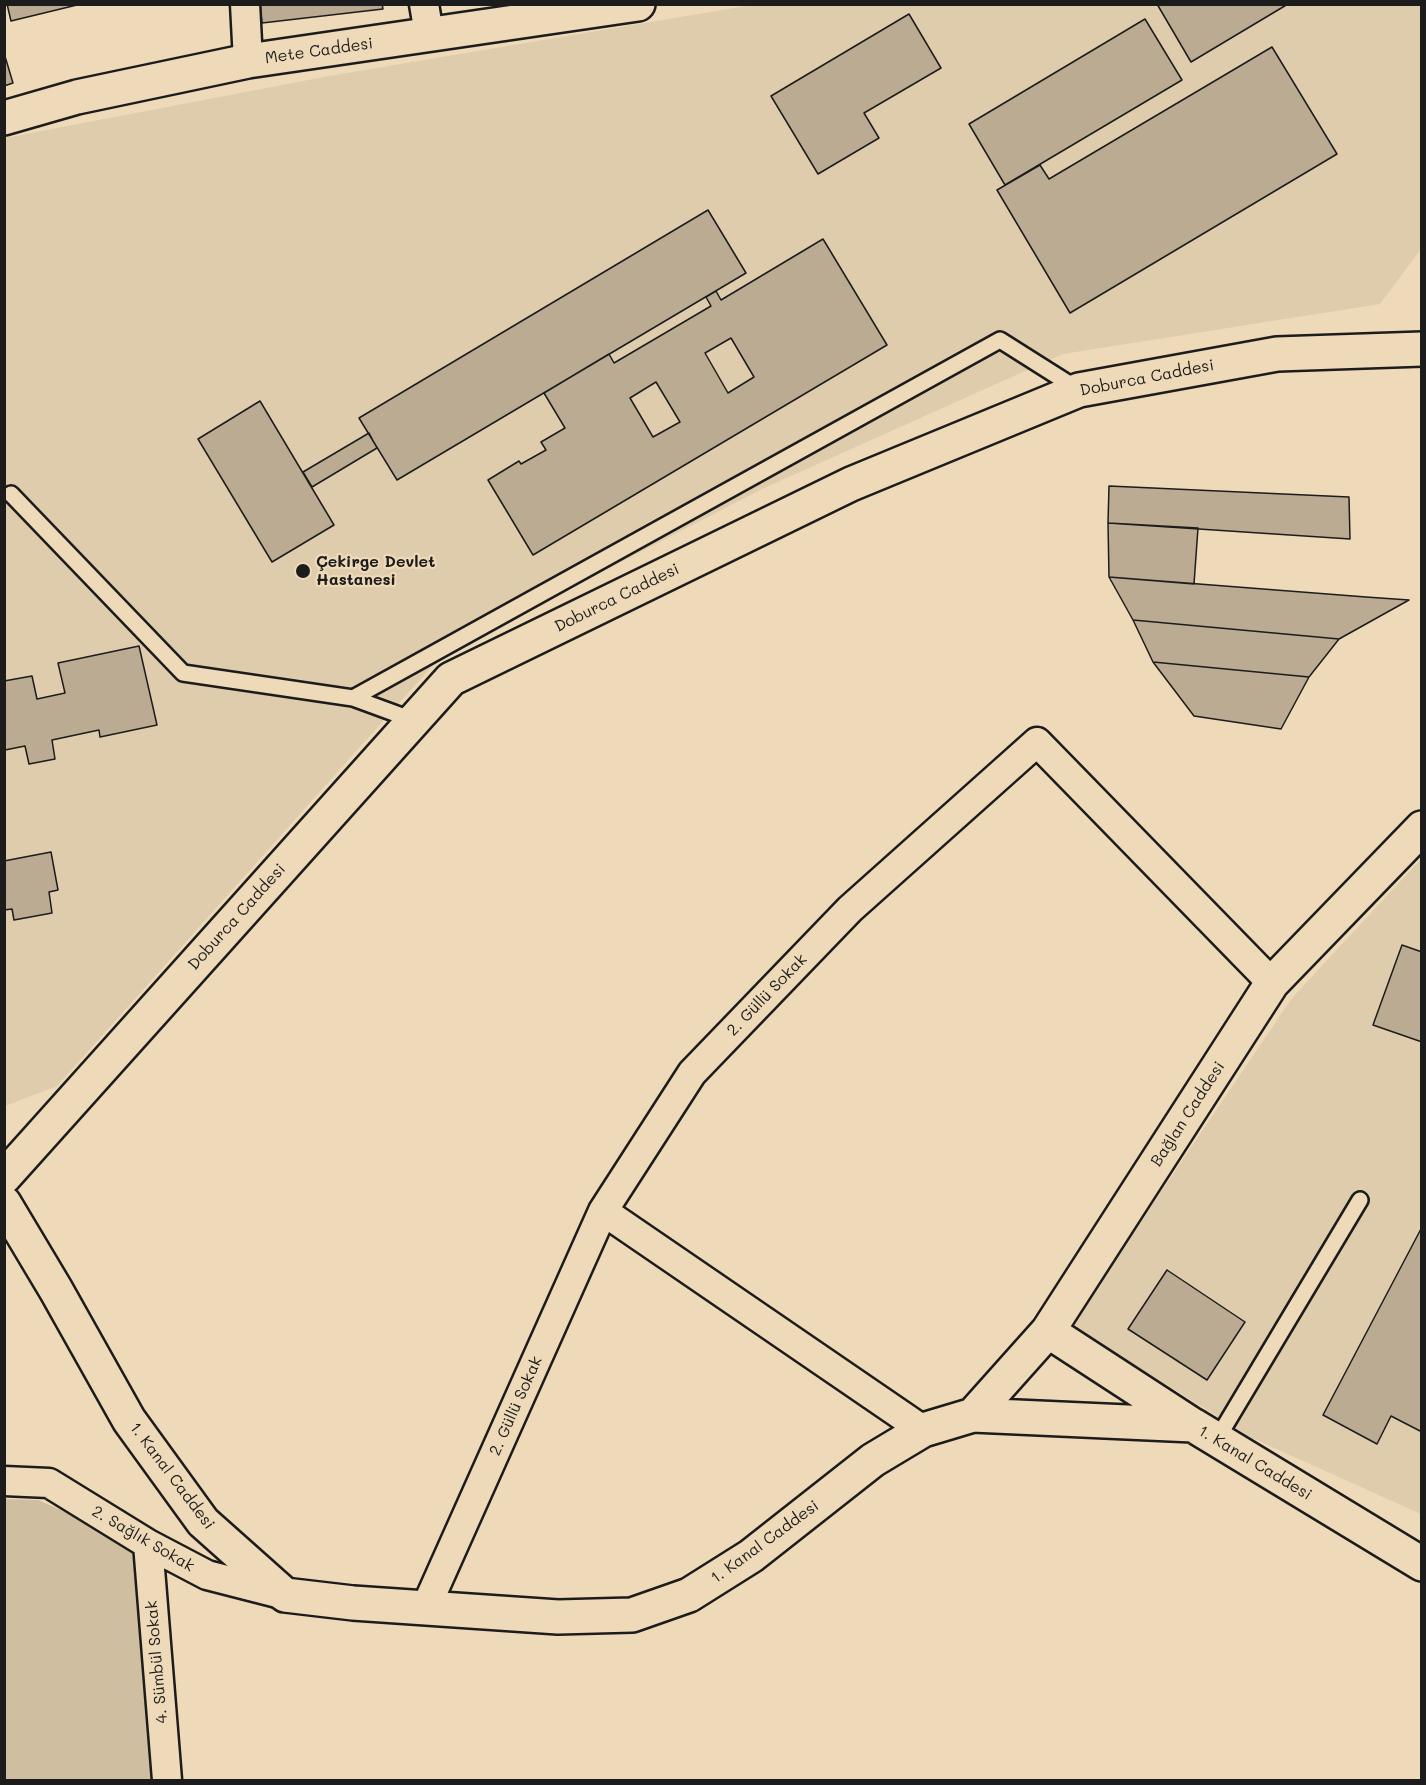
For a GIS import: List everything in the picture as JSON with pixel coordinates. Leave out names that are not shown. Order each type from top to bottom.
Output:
[{"type":"main road","name":"Mete Caddesi","points":[[4,118],[77,97],[427,20],[638,4]]},
{"type":"main road","name":"Doburca Caddesi","points":[[4,1177],[451,679],[851,484],[1079,390],[1277,354],[1422,349]]},
{"type":"main road","name":"Bağlan Caddesi","points":[[973,1414],[1048,1331],[1272,983],[1418,839]]},
{"type":"main road","name":"1. Kanal Caddesi","points":[[4,1203],[129,1420],[203,1522],[285,1595],[353,1603],[558,1617],[632,1615],[689,1595],[751,1556],[873,1461],[923,1430],[973,1414],[1205,1432],[1422,1564]]},
{"type":"main road","points":[[1048,1331],[1205,1432]]},
{"type":"street","points":[[245,4],[248,61]]},
{"type":"street","name":"2. Güllü Sokak","points":[[426,1607],[603,1211],[692,1072],[850,909],[1038,742],[1272,983]]},
{"type":"street","points":[[603,1211],[923,1430]]},
{"type":"street","name":"2. Sağlık Sokak","points":[[4,1481],[49,1482],[148,1544],[207,1575],[285,1595]]},
{"type":"street","name":"4. Sümbül Sokak","points":[[148,1544],[167,1780]]},
{"type":"lane","points":[[354,698],[1000,340],[1079,390]]},
{"type":"lane","points":[[11,494],[183,673],[354,698],[413,720]]},
{"type":"lane","points":[[1205,1432],[1360,1200]]},
{"type":"shaded area","name":"Çekirge Devlet Hastanesi","points":[[752,5],[1421,5],[1421,249],[1380,304],[1063,354],[762,489],[443,654],[57,1086],[5,1106],[5,138],[329,76]]},
{"type":"shaded area","points":[[1421,859],[1421,1514],[1252,1438],[1071,1325],[1292,998]]},
{"type":"shaded area","points":[[5,1499],[38,1500],[132,1541],[154,1780],[5,1780]]},
{"type":"building","points":[[7,4],[81,4],[11,21]]},
{"type":"building","points":[[260,4],[382,4],[383,9],[262,23]]},
{"type":"building","points":[[1157,4],[1288,4],[1191,62]]},
{"type":"building","points":[[909,14],[941,68],[864,113],[879,138],[818,174],[771,96]]},
{"type":"building","points":[[1145,19],[1182,80],[1005,185],[969,124]]},
{"type":"building","points":[[1272,47],[1337,154],[1070,313],[997,190],[1040,165],[1049,179]]},
{"type":"building","points":[[4,53],[13,83],[4,86]]},
{"type":"building","points":[[708,210],[746,273],[397,480],[359,418]]},
{"type":"building","points":[[823,239],[887,345],[533,555],[488,480],[519,461],[521,464],[546,450],[541,442],[565,428],[544,393],[609,354],[614,363],[711,306],[706,297],[716,291],[721,300]],"holes":[[[731,338],[754,377],[728,393],[705,353]],[[656,382],[680,422],[653,437],[630,398]]]},
{"type":"building","points":[[260,401],[334,525],[272,562],[198,439]]},
{"type":"building","points":[[369,433],[377,448],[312,487],[303,472]]},
{"type":"building","points":[[1109,486],[1349,497],[1350,539],[1108,523]]},
{"type":"building","points":[[1108,523],[1198,528],[1194,584],[1109,577]]},
{"type":"building","points":[[1109,577],[1409,600],[1339,639],[1133,620]]},
{"type":"building","points":[[1133,620],[1339,639],[1309,677],[1153,662]]},
{"type":"building","points":[[139,646],[157,725],[100,737],[99,730],[52,740],[55,759],[29,764],[25,746],[5,750],[4,681],[32,676],[37,699],[65,693],[58,663]]},
{"type":"building","points":[[1153,662],[1309,677],[1281,729],[1194,716]]},
{"type":"building","points":[[51,852],[58,890],[49,892],[52,913],[14,920],[12,909],[4,910],[4,861]]},
{"type":"building","points":[[1402,945],[1422,952],[1422,1042],[1373,1025]]},
{"type":"building","points":[[1422,1227],[1422,1432],[1391,1416],[1377,1444],[1323,1415]]},
{"type":"building","points":[[1167,1270],[1245,1322],[1207,1380],[1128,1329]]},
{"type":"place","name":"Çekirge Devlet Hastanesi","points":[[303,571]]}]
